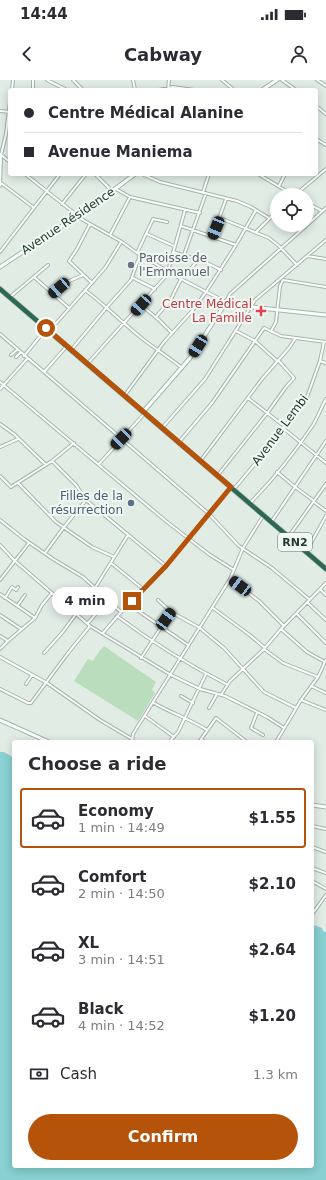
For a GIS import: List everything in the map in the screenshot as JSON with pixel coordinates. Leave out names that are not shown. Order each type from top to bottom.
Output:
[{"type":"highway","name":"RN2","points":[[0,289],[326,569]]},
{"type":"main road","points":[[265,88],[277,80]]},
{"type":"main road","name":"Avenue Résidence","points":[[0,267],[77,216],[132,176]]},
{"type":"main road","points":[[144,412],[161,389],[190,358],[226,302],[250,307],[326,315]]},
{"type":"main road","points":[[0,720],[45,740]]},
{"type":"main road","points":[[314,805],[326,807]]},
{"type":"street","points":[[47,80],[63,88]]},
{"type":"street","points":[[73,80],[81,88]]},
{"type":"street","points":[[224,80],[232,88]]},
{"type":"street","points":[[282,80],[293,88]]},
{"type":"street","points":[[317,80],[326,86]]},
{"type":"street","points":[[174,88],[185,88]]},
{"type":"street","points":[[318,108],[326,114]]},
{"type":"street","points":[[0,186],[1,154],[8,119]]},
{"type":"street","points":[[318,176],[326,169]]},
{"type":"street","points":[[27,176],[77,216],[122,242],[181,280],[226,302],[230,294],[326,208]]},
{"type":"street","points":[[0,252],[1,247],[58,176]]},
{"type":"street","points":[[62,204],[84,176]]},
{"type":"street","points":[[97,176],[112,191]]},
{"type":"street","points":[[146,176],[160,182],[237,201],[256,210],[269,218],[256,232]]},
{"type":"street","points":[[203,192],[208,176]]},
{"type":"street","points":[[262,176],[282,188]]},
{"type":"street","points":[[279,186],[284,176]]},
{"type":"street","points":[[303,188],[317,176]]},
{"type":"street","points":[[0,183],[33,208]]},
{"type":"street","points":[[116,189],[130,197],[200,213]]},
{"type":"street","points":[[184,255],[206,193]]},
{"type":"street","points":[[110,235],[130,197]]},
{"type":"street","points":[[212,238],[226,199]]},
{"type":"street","points":[[314,207],[322,212]]},
{"type":"street","points":[[87,364],[155,289],[168,271],[185,210]]},
{"type":"street","points":[[124,396],[142,374],[158,350],[206,292],[236,246],[256,210]]},
{"type":"street","points":[[137,252],[154,218],[167,222]]},
{"type":"street","points":[[220,218],[269,238],[297,265]]},
{"type":"street","points":[[90,224],[69,261],[92,283]]},
{"type":"street","points":[[181,226],[236,246]]},
{"type":"street","points":[[147,234],[174,246]]},
{"type":"street","points":[[162,428],[205,379],[250,307],[258,297],[281,280],[326,240]]},
{"type":"street","points":[[24,356],[105,268],[122,242]]},
{"type":"street","points":[[173,252],[198,260],[221,270]]},
{"type":"street","points":[[71,350],[132,278],[140,254]]},
{"type":"street","points":[[307,256],[326,259]]},
{"type":"street","points":[[189,271],[198,260]]},
{"type":"street","points":[[10,297],[48,265]]},
{"type":"street","points":[[52,294],[67,282],[83,275]]},
{"type":"street","points":[[34,277],[69,308]]},
{"type":"street","points":[[132,278],[155,289]]},
{"type":"street","points":[[156,316],[171,299],[181,280]]},
{"type":"street","points":[[281,280],[326,288]]},
{"type":"street","points":[[271,331],[276,322],[281,280]]},
{"type":"street","points":[[85,290],[125,322],[144,340],[182,368]]},
{"type":"street","points":[[141,305],[156,316],[172,333]]},
{"type":"street","points":[[178,442],[212,403],[264,328],[278,335],[294,339],[325,342]]},
{"type":"street","points":[[218,476],[294,378],[278,360],[255,341],[236,331]]},
{"type":"street","points":[[0,334],[20,353],[209,514],[235,542],[272,568],[308,601],[326,620]]},
{"type":"street","points":[[200,461],[248,398],[289,348],[294,339]]},
{"type":"street","name":"Avenue Lembi","points":[[103,634],[117,616],[166,566],[209,514],[259,460],[306,397],[320,361],[325,342]]},
{"type":"street","points":[[44,372],[66,346]]},
{"type":"street","points":[[11,355],[17,350]]},
{"type":"street","points":[[16,357],[20,353]]},
{"type":"street","points":[[0,389],[28,359]]},
{"type":"street","points":[[320,361],[326,363]]},
{"type":"street","points":[[0,382],[189,539],[210,555],[234,570]]},
{"type":"street","points":[[248,398],[268,412],[300,442],[326,463]]},
{"type":"street","points":[[250,503],[277,472],[314,424],[326,400]]},
{"type":"street","points":[[99,464],[144,412]]},
{"type":"street","points":[[0,424],[46,465]]},
{"type":"street","points":[[0,447],[18,439]]},
{"type":"street","points":[[272,522],[326,441]]},
{"type":"street","points":[[0,476],[11,488],[52,461],[74,443]]},
{"type":"street","points":[[52,461],[76,485],[86,500],[166,566]]},
{"type":"street","points":[[277,472],[326,511]]},
{"type":"street","points":[[18,483],[52,518],[92,547],[114,558]]},
{"type":"street","points":[[288,536],[326,484]]},
{"type":"street","points":[[45,553],[86,500]]},
{"type":"street","points":[[0,657],[47,683],[132,740],[133,734],[230,579],[243,548],[263,515]]},
{"type":"street","points":[[306,552],[326,516]]},
{"type":"street","points":[[0,520],[53,559],[78,573],[121,612]]},
{"type":"street","points":[[72,611],[96,589],[128,535]]},
{"type":"street","points":[[0,580],[30,543]]},
{"type":"street","points":[[0,545],[15,561],[89,625],[171,675],[200,689],[221,695],[284,728]]},
{"type":"street","points":[[111,563],[143,590]]},
{"type":"street","points":[[230,579],[259,601],[284,626]]},
{"type":"street","points":[[221,695],[227,685],[242,669],[265,648],[281,629],[326,583]]},
{"type":"street","points":[[5,598],[12,587],[16,590],[18,587]]},
{"type":"street","points":[[320,589],[326,595]]},
{"type":"street","points":[[0,649],[35,618],[42,605],[52,593]]},
{"type":"street","points":[[0,594],[35,618]]},
{"type":"street","points":[[17,606],[25,595]]},
{"type":"street","points":[[0,689],[28,703],[32,703],[108,600]]},
{"type":"street","points":[[158,600],[171,612],[200,628],[224,648],[264,692],[296,708]]},
{"type":"street","points":[[128,604],[161,625],[188,645]]},
{"type":"street","points":[[213,608],[283,663],[318,677]]},
{"type":"street","points":[[141,658],[161,625],[171,612]]},
{"type":"street","points":[[44,653],[62,633],[76,614]]},
{"type":"street","points":[[296,614],[326,643]]},
{"type":"street","points":[[0,615],[21,629]]},
{"type":"street","points":[[117,616],[151,641],[227,685]]},
{"type":"street","points":[[277,740],[301,700],[318,677],[325,661],[307,652],[281,629]]},
{"type":"street","points":[[0,636],[8,641]]},
{"type":"street","points":[[171,740],[178,732],[186,718],[206,674]]},
{"type":"street","points":[[26,684],[32,675]]},
{"type":"street","points":[[311,686],[326,693]]},
{"type":"street","points":[[209,708],[217,694]]},
{"type":"street","points":[[181,696],[193,703]]},
{"type":"street","points":[[301,700],[326,710]]},
{"type":"street","points":[[154,702],[170,712],[186,718],[207,730]]},
{"type":"street","points":[[257,713],[251,728],[263,735]]},
{"type":"street","points":[[145,716],[174,737]]},
{"type":"street","points":[[201,740],[217,718],[244,740]]},
{"type":"street","points":[[314,826],[326,829]]},
{"type":"street","points":[[314,848],[326,852]]},
{"type":"street","points":[[314,869],[326,873]]},
{"type":"street","points":[[314,882],[326,889]]},
{"type":"street","points":[[314,912],[326,895]]},
{"type":"green space","points":[[104,646],[156,682],[152,690],[155,693],[138,721],[74,681],[88,659],[93,661]]},
{"type":"water","points":[[0,752],[4,752],[12,757],[12,1168],[314,1168],[314,925],[322,928],[323,931],[326,932],[326,1180],[0,1180]]},
{"type":"place","name":"Paroisse de l'Emmanuel","points":[[131,265]]},
{"type":"place","name":"Centre Médical La Famille","points":[[261,311]]},
{"type":"place","name":"Filles de la résurrection","points":[[131,503]]},
{"type":"route","points":[[46,328],[231,487],[166,566],[132,601]]}]
